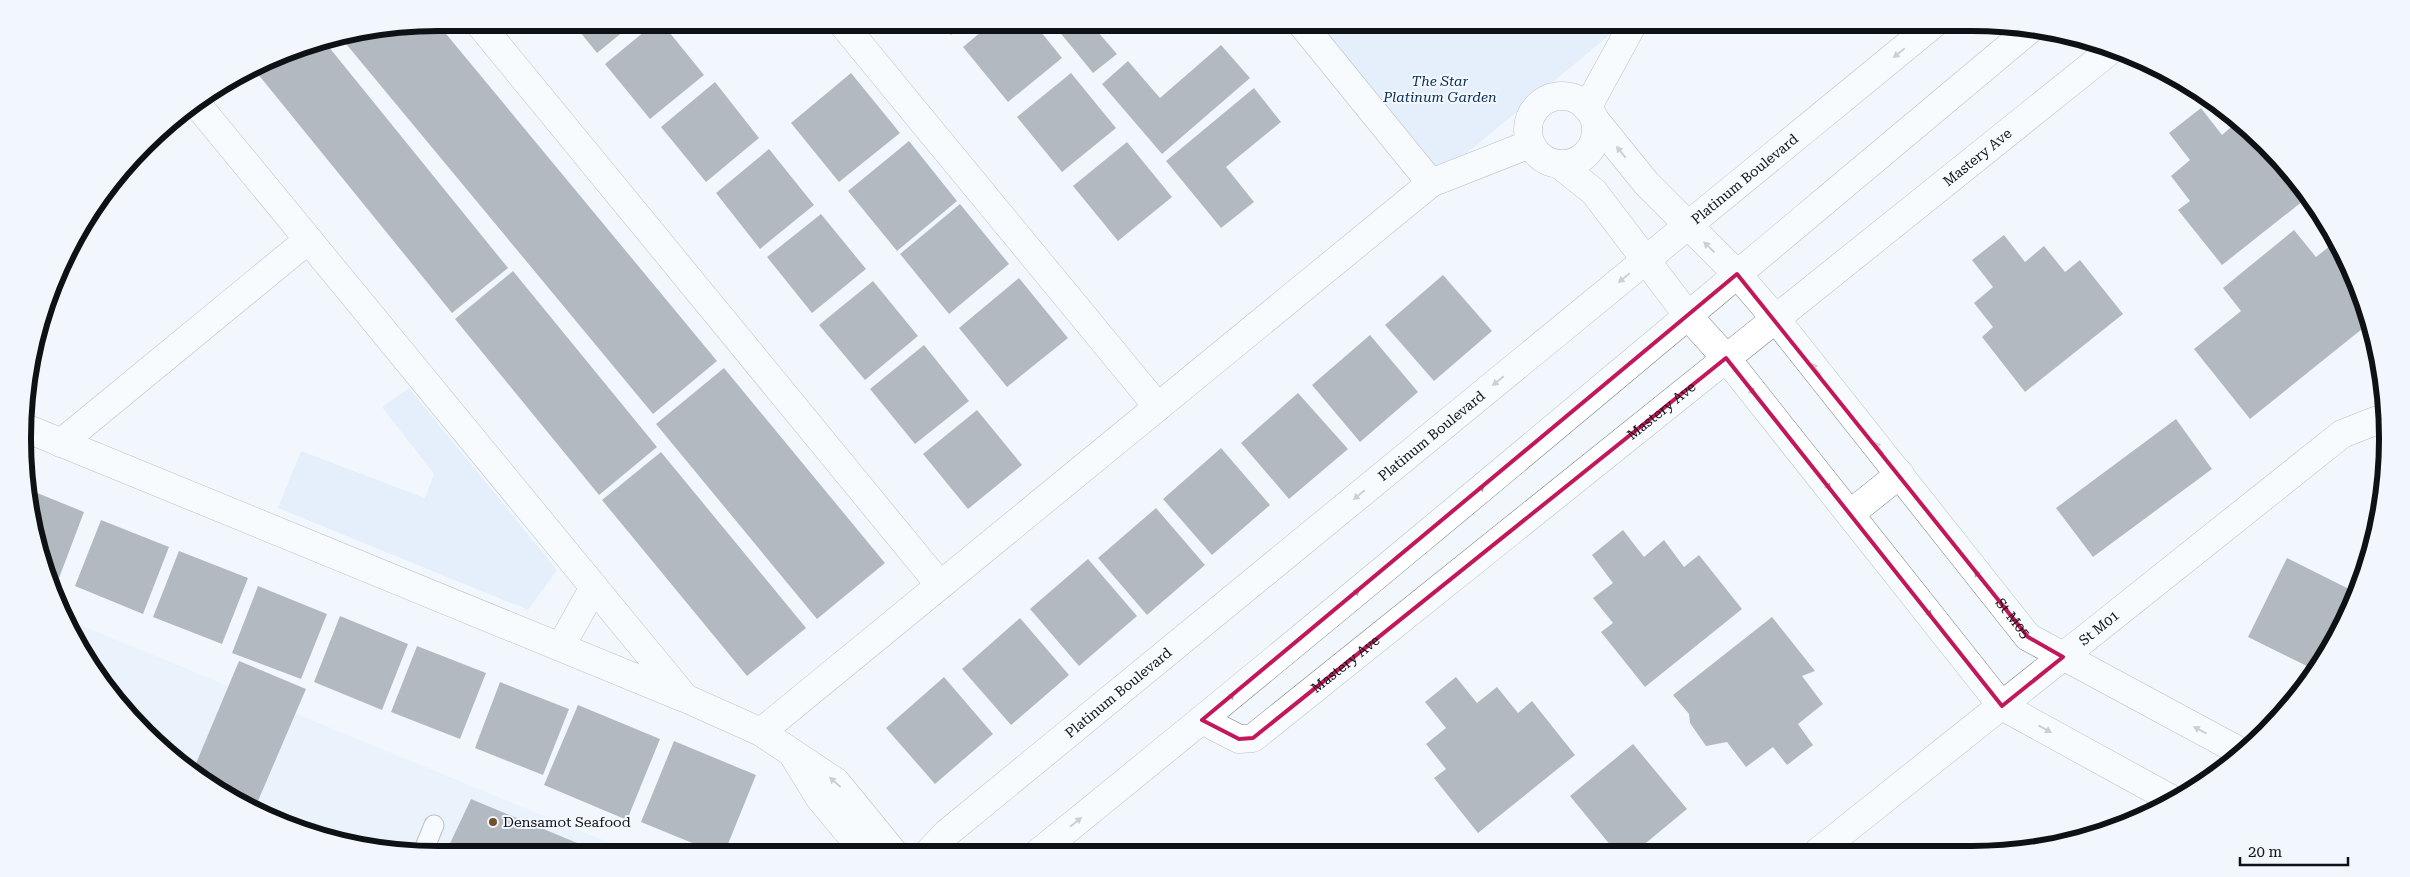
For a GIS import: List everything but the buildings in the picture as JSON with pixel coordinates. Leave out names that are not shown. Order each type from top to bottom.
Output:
[{"type":"street","points":[[485,31],[940,586]]},
{"type":"street","points":[[848,31],[1158,407]]},
{"type":"street","points":[[1307,31],[1431,182]]},
{"type":"street","points":[[1591,114],[1630,31]]},
{"type":"street","name":"Platinum Boulevard","points":[[935,846],[954,827],[1925,31]]},
{"type":"street","points":[[1047,846],[1202,720],[1689,316],[2023,35]]},
{"type":"street","name":"Mastery Ave","points":[[1202,720],[1239,739],[1253,738],[2105,54]]},
{"type":"street","points":[[1562,96],[1576,99],[1591,114],[1596,134],[1593,146],[1584,157],[1574,163],[1560,165],[1548,162],[1538,155],[1530,144],[1527,131],[1530,118],[1537,107],[1548,99],[1562,96]]},
{"type":"street","points":[[200,108],[685,698]]},
{"type":"street","name":"St M05","points":[[1591,114],[1647,184],[1737,274],[1775,318],[2028,637],[2235,749]]},
{"type":"street","points":[[761,732],[1431,182],[1530,144]]},
{"type":"street","points":[[1560,165],[1594,192],[1689,316],[1726,358],[2002,706],[2166,796]]},
{"type":"street","points":[[61,443],[308,240]]},
{"type":"street","name":"St M01","points":[[1826,846],[2342,434],[2378,421]]},
{"type":"street","points":[[31,430],[561,646],[761,732],[836,782],[888,846]]},
{"type":"street","points":[[1850,514],[1900,474]]},
{"type":"street","points":[[561,646],[594,587]]},
{"type":"street","points":[[792,753],[819,797],[859,846]]},
{"type":"lane","points":[[426,846],[434,825]]},
{"type":"highlighted area","points":[[1737,274],[2028,637],[2063,657],[2002,706],[1726,358],[1253,738],[1239,739],[1202,720]]},
{"type":"shaded area","points":[[75,623],[618,846],[412,845],[359,838],[333,832],[283,815],[258,804],[212,777],[170,745],[132,707],[115,686]]},
{"type":"green space","name":"The Star Platinum Garden","points":[[1307,31],[1614,31],[1431,183]]},
{"type":"green space","points":[[409,388],[557,570],[528,610],[278,508],[301,451],[425,498],[434,474],[382,407]]},
{"type":"place","name":"Densamot Seafood","points":[[493,822]]}]
